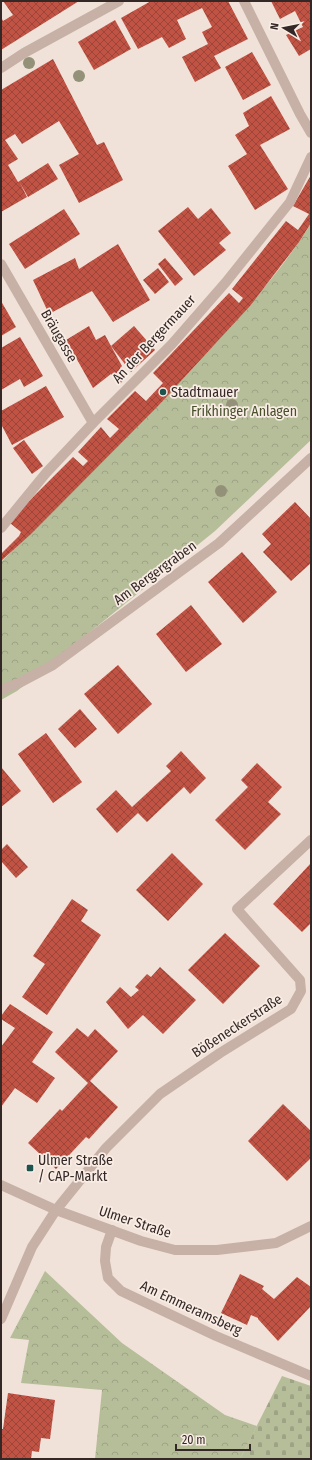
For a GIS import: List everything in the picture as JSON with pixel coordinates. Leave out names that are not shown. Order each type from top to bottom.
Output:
[{"type":"street","points":[[1,68],[24,53],[119,1]]},
{"type":"street","points":[[244,1],[300,114],[311,133]]},
{"type":"street","name":"An der Bergermauer","points":[[1,528],[46,473],[93,423],[172,344],[226,282],[290,202],[311,157]]},
{"type":"street","name":"Bräugasse","points":[[1,264],[93,423]]},
{"type":"street","name":"Am Bergergraben","points":[[1,690],[19,683],[53,665],[219,543],[311,458]]},
{"type":"street","name":"Bößeneckerstraße","points":[[56,1210],[106,1148],[160,1094],[220,1054],[291,1010],[300,991],[300,980],[238,909],[311,840]]},
{"type":"street","name":"Ulmer Straße","points":[[1,1185],[56,1210],[141,1241],[175,1250],[217,1250],[276,1243],[311,1226]]},
{"type":"street","points":[[1,1319],[32,1247],[56,1210]]},
{"type":"street","name":"Am Emmeramsberg","points":[[112,1230],[106,1247],[105,1261],[108,1278],[121,1291],[216,1336],[311,1376]]},
{"type":"green space","name":"Frikhinger Anlagen","points":[[311,223],[311,440],[215,531],[17,691],[1,700],[1,562],[78,486],[203,357],[274,276]]},
{"type":"green space","points":[[45,1271],[122,1343],[225,1415],[257,1426],[240,1459],[95,1459],[102,1390],[21,1383],[29,1340],[10,1338]]},
{"type":"green space","points":[[282,1376],[311,1386],[311,1459],[240,1459]]},
{"type":"building","points":[[3,1],[79,1],[1,50],[1,17],[3,21],[13,15]]},
{"type":"building","points":[[151,1],[228,1],[248,39],[214,56],[221,68],[195,82],[182,57],[208,44],[202,32],[212,27],[202,8],[177,20],[186,39],[169,48],[162,37],[138,49],[121,18]]},
{"type":"building","points":[[271,1],[311,1],[311,49],[299,56],[286,35],[303,27],[295,11],[280,19]]},
{"type":"building","points":[[115,20],[131,49],[94,70],[78,42]]},
{"type":"building","points":[[252,52],[271,85],[243,100],[225,67]]},
{"type":"building","points":[[53,59],[97,145],[104,142],[123,180],[79,203],[59,165],[79,154],[59,121],[22,144],[15,134],[5,140],[18,159],[8,165],[18,182],[48,163],[58,179],[28,197],[20,183],[27,197],[1,212],[1,90]]},
{"type":"building","points":[[271,96],[290,129],[260,145],[288,189],[255,210],[228,166],[247,154],[235,135],[249,126],[243,113]]},
{"type":"building","points":[[311,175],[311,223],[299,242],[250,306],[158,406],[31,534],[1,561],[1,554],[19,536],[21,532],[10,523],[27,503],[73,457],[83,466],[88,461],[78,452],[101,427],[110,438],[119,429],[107,419],[135,391],[146,401],[163,383],[153,373],[229,293],[239,303],[243,298],[232,289],[286,221],[298,230],[309,214],[293,206]]},
{"type":"building","points":[[188,207],[198,219],[211,208],[231,233],[219,243],[226,250],[194,276],[158,231]]},
{"type":"building","points":[[64,209],[80,234],[25,269],[9,244]]},
{"type":"building","points":[[118,244],[150,300],[113,322],[92,291],[49,314],[33,280],[75,258],[79,269]]},
{"type":"building","points":[[165,258],[183,279],[175,286],[158,264]]},
{"type":"building","points":[[158,268],[169,282],[155,294],[143,280]]},
{"type":"building","points":[[1,301],[16,327],[1,336]]},
{"type":"building","points":[[89,326],[96,340],[105,335],[122,366],[120,368],[126,377],[120,384],[111,374],[93,388],[66,340]]},
{"type":"building","points":[[134,326],[155,350],[131,372],[111,346]]},
{"type":"building","points":[[20,337],[43,376],[24,387],[20,379],[1,390],[1,348]]},
{"type":"building","points":[[46,386],[64,417],[12,445],[1,424],[1,411]]},
{"type":"building","points":[[24,440],[43,466],[32,474],[13,448]]},
{"type":"building","points":[[295,502],[311,519],[311,563],[291,581],[263,552],[271,544],[262,534]]},
{"type":"building","points":[[242,552],[277,592],[243,623],[208,582]]},
{"type":"building","points":[[191,605],[222,644],[186,672],[156,634]]},
{"type":"building","points":[[118,665],[152,704],[118,734],[84,694]]},
{"type":"building","points":[[80,709],[97,729],[75,748],[58,729]]},
{"type":"building","points":[[46,733],[82,782],[53,803],[18,754]]},
{"type":"building","points":[[181,751],[206,778],[190,794],[184,787],[147,822],[138,813],[117,833],[96,809],[116,790],[132,807],[171,771],[166,766]]},
{"type":"building","points":[[257,763],[282,787],[268,802],[281,814],[245,850],[215,820],[248,787],[241,780]]},
{"type":"building","points":[[1,767],[21,791],[1,807]]},
{"type":"building","points":[[7,844],[28,867],[16,878],[1,861],[1,850]]},
{"type":"building","points":[[172,853],[203,884],[168,921],[136,890]]},
{"type":"building","points":[[311,863],[311,923],[302,932],[273,904]]},
{"type":"building","points":[[72,899],[88,910],[81,921],[101,935],[47,1015],[22,997],[45,964],[33,956]]},
{"type":"building","points":[[225,933],[260,966],[223,1004],[188,970]]},
{"type":"building","points":[[160,967],[196,1000],[163,1034],[143,1015],[128,1029],[106,1002],[120,987],[131,997],[139,990],[135,987],[147,974],[151,977]]},
{"type":"building","points":[[10,1004],[53,1032],[32,1062],[55,1078],[37,1103],[15,1088],[1,1107],[1,1047],[15,1028],[1,1019],[1,1016]]},
{"type":"building","points":[[77,1028],[88,1037],[95,1029],[118,1051],[90,1081],[118,1107],[89,1139],[86,1137],[56,1169],[28,1143],[60,1109],[62,1111],[88,1083],[55,1052]]},
{"type":"building","points":[[283,1104],[311,1131],[311,1158],[287,1181],[248,1141]]},
{"type":"building","points":[[240,1274],[264,1286],[262,1289],[274,1299],[297,1277],[311,1287],[311,1306],[278,1341],[258,1318],[251,1315],[247,1325],[221,1313]]},
{"type":"building","points":[[8,1393],[55,1400],[50,1439],[41,1438],[39,1452],[32,1451],[31,1459],[1,1459],[1,1429],[3,1429]]},
{"type":"place","name":"Stadtmauer","points":[[163,392]]},
{"type":"place","name":"Ulmer Straße / CAP-Markt","points":[[30,1168]]}]
